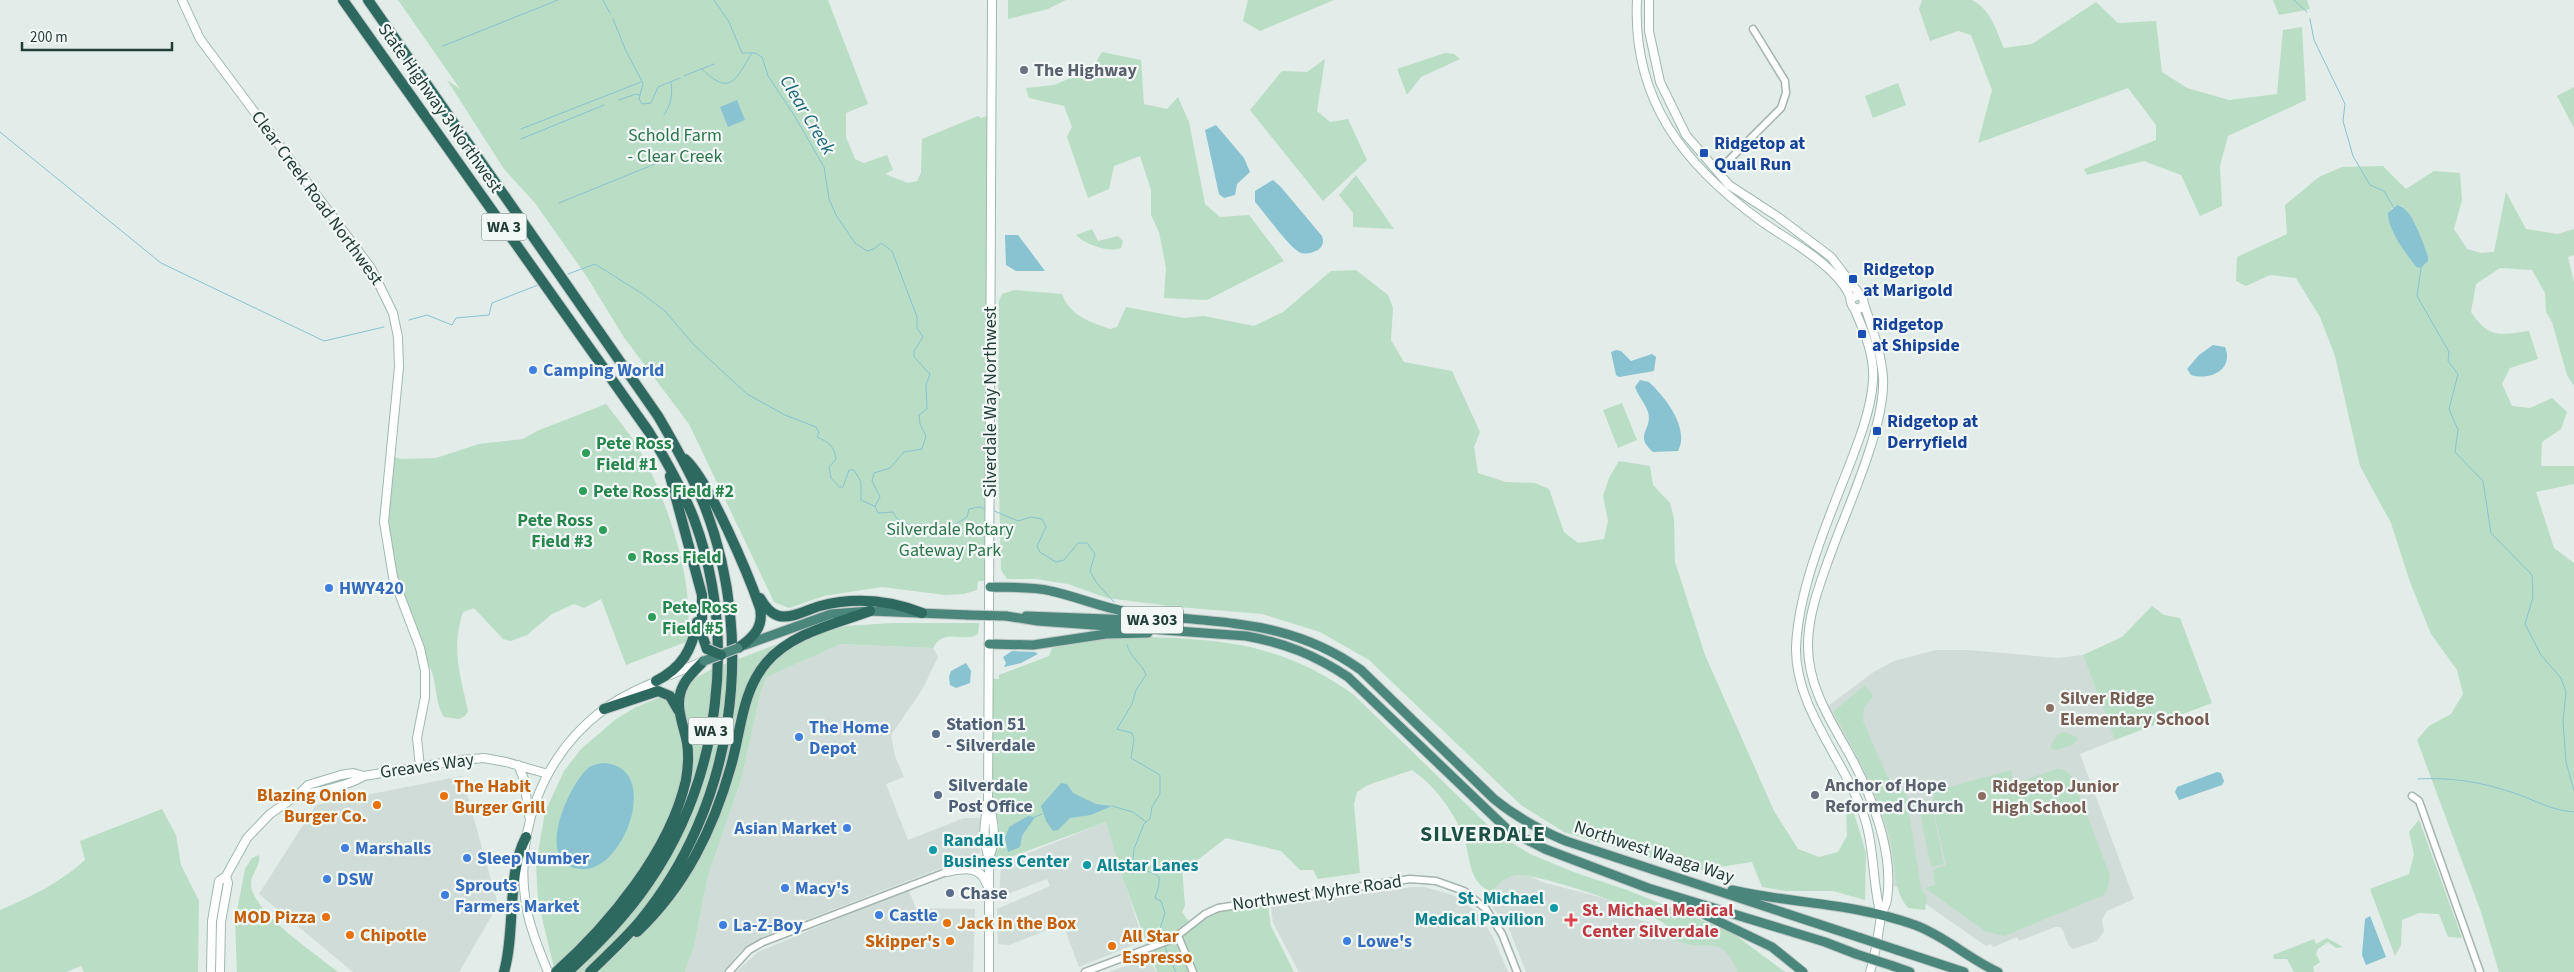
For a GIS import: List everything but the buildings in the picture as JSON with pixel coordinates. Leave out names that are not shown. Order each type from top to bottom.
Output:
[{"type":"highway","name":"State Highway 3 Northwest","points":[[343,0],[649,432],[681,488],[694,518],[708,572],[716,635],[717,680],[711,732],[699,779],[688,809],[659,867],[617,924],[568,972]]},
{"type":"highway","name":"State Highway 3 Northwest","points":[[368,0],[658,416],[681,456],[707,513],[726,582],[731,620],[732,667],[727,729],[717,770],[701,817],[671,876],[640,921],[591,972]]},
{"type":"highway","points":[[663,455],[702,595],[702,635],[707,649],[721,655]]},
{"type":"highway","points":[[678,712],[684,683],[704,661],[738,648],[754,638],[760,626],[761,612],[752,587],[695,468],[681,456]]},
{"type":"highway","points":[[656,681],[677,668],[692,645],[698,610],[690,556]]},
{"type":"highway","points":[[752,587],[768,609],[780,616],[792,615],[824,605],[860,600],[894,603],[922,613]]},
{"type":"highway","points":[[990,587],[1045,590],[1102,608],[1216,622]]},
{"type":"highway","points":[[591,972],[650,920],[689,869],[717,811],[732,764],[747,697],[755,678],[766,663],[786,645],[801,636],[870,611]]},
{"type":"highway","name":"WA 303","points":[[754,638],[822,616],[870,611],[1216,622]]},
{"type":"highway","name":"WA 303","points":[[1006,616],[1038,621],[1196,632]]},
{"type":"highway","name":"Northwest Waaga Way","points":[[1216,622],[1281,631],[1304,638],[1341,655],[1383,689],[1494,799],[1512,813],[1566,841],[1964,972]]},
{"type":"highway","points":[[989,644],[1033,645],[1106,634],[1196,632]]},
{"type":"highway","name":"Northwest Waaga Way","points":[[1196,632],[1276,641],[1325,662],[1348,677],[1508,830],[1545,849],[1648,888],[1826,942],[1910,972]]},
{"type":"highway","points":[[556,972],[597,933],[645,869],[682,795],[688,763],[687,744],[678,712],[670,696],[658,691],[604,709]]},
{"type":"highway","points":[[504,972],[510,938],[519,852],[526,837]]},
{"type":"highway","points":[[1664,873],[1765,898],[1837,905],[1882,915],[1932,933],[1973,960],[1998,972]]},
{"type":"highway","points":[[1648,888],[1772,947],[1803,972]]},
{"type":"main road","name":"Clear Creek Road Northwest","points":[[182,0],[200,39],[371,268],[393,313],[398,337],[399,367],[384,522],[393,577],[420,648],[425,671],[425,697],[417,738],[420,767]]},
{"type":"main road","name":"Silverdale Way Northwest","points":[[989,972],[989,858],[984,846],[985,819],[988,804],[992,0]]},
{"type":"main road","points":[[1637,0],[1638,42],[1654,102],[1682,151],[1710,180],[1759,219],[1833,272],[1851,299],[1851,306],[1854,308],[1867,340],[1873,380],[1863,426],[1803,598],[1798,624],[1796,651],[1804,689],[1814,714],[1857,798],[1866,820],[1882,915]]},
{"type":"main road","points":[[1648,0],[1649,31],[1660,82],[1686,135],[1729,185],[1778,217],[1831,257],[1862,300],[1875,338],[1882,371],[1880,408],[1867,456],[1817,590],[1809,627],[1808,647],[1811,670],[1819,698],[1865,785],[1883,838],[1887,899],[1870,972]]},
{"type":"main road","points":[[1710,180],[1718,178],[1718,171]]},
{"type":"main road","points":[[1851,299],[1854,296],[1862,300]]},
{"type":"main road","points":[[1854,308],[1861,308],[1862,300]]},
{"type":"main road","points":[[548,972],[532,930],[524,879],[526,837],[530,818],[548,774],[572,740],[604,709],[624,696],[704,661]]},
{"type":"main road","name":"Greaves Way","points":[[211,972],[212,921],[214,900],[219,881],[226,876],[241,846],[257,826],[308,785],[353,773],[364,776],[484,758],[548,774]]},
{"type":"main road","points":[[518,765],[524,779],[530,818]]},
{"type":"main road","points":[[946,872],[968,869],[976,870],[986,880],[989,894]]},
{"type":"main road","name":"Greaves Way","points":[[220,972],[221,922],[228,883],[226,876]]},
{"type":"street","points":[[1718,171],[1784,103],[1787,87],[1753,29]]},
{"type":"street","points":[[2412,796],[2419,801],[2480,972]]},
{"type":"street","points":[[729,972],[749,950],[763,942],[946,872],[989,858]]},
{"type":"street","name":"Northwest Myhre Road","points":[[1085,972],[1178,936],[1205,914],[1227,906],[1401,880],[1424,879],[1456,887],[1482,905],[1500,931],[1517,972]]},
{"type":"street","points":[[1178,936],[1193,972]]},
{"type":"shaded area","points":[[841,644],[933,648],[938,657],[922,690],[891,735],[895,756],[904,777],[886,784],[908,840],[964,818],[980,818],[980,853],[762,937],[740,952],[724,972],[685,972],[694,947],[707,879],[741,780],[761,691],[767,677]]},
{"type":"shaded area","name":"Ridgetop Junior High School","points":[[1936,650],[1968,650],[2058,658],[2083,655],[2115,740],[2080,754],[2134,899],[2107,911],[2102,920],[2104,931],[2097,941],[2073,949],[2069,946],[2060,927],[2055,927],[2019,941],[2017,937],[1993,947],[1991,944],[1986,946],[1903,888],[1887,885],[1887,870],[1874,806],[1824,709],[1875,671],[1894,661]]},
{"type":"shaded area","points":[[462,776],[498,905],[459,972],[353,972],[259,894],[316,805]]},
{"type":"shaded area","points":[[1106,822],[1143,941],[1079,967],[1063,924],[1009,945],[998,944],[997,909],[1050,886],[1047,879],[999,897],[1001,864]]},
{"type":"shaded area","name":"St. Michael Medical Center Silverdale","points":[[1506,864],[1542,882],[1611,900],[1618,914],[1722,942],[1730,951],[1740,972],[1526,972],[1508,926],[1483,896]]},
{"type":"shaded area","points":[[1412,887],[1424,887],[1453,895],[1477,912],[1493,937],[1508,972],[1299,972],[1273,923],[1271,907]]},
{"type":"shaded area","points":[[908,889],[916,908],[975,909],[973,972],[736,972],[758,952]]},
{"type":"shaded area","points":[[1149,957],[1156,972],[1109,972]]},
{"type":"green space","name":"Schold Farm - Clear Creek","points":[[398,0],[828,0],[868,104],[846,113],[846,137],[855,159],[864,163],[887,155],[893,170],[885,174],[908,183],[917,181],[921,173],[922,139],[978,116],[981,118],[992,114],[990,581],[978,581],[977,590],[964,594],[945,595],[882,587],[824,596],[789,608],[774,602],[689,424],[623,336],[587,277],[535,203],[504,169],[447,80],[460,89]]},
{"type":"green space","points":[[1008,0],[1066,0],[1048,9],[1008,19]]},
{"type":"green space","points":[[1248,0],[1334,0],[1260,31],[1243,21]]},
{"type":"green space","points":[[1922,0],[1972,0],[1979,4],[1988,15],[2004,48],[2032,44],[2096,2],[2118,23],[2156,21],[2162,72],[2187,88],[2229,100],[2277,94],[2283,30],[2302,27],[2306,100],[2228,136],[2220,166],[2222,206],[2200,216],[2181,175],[2144,161],[2087,175],[2084,169],[2156,140],[2156,125],[2128,88],[1978,143],[1992,90],[1971,35],[1958,31],[1930,41],[1919,9]]},
{"type":"green space","points":[[2273,0],[2307,0],[2310,9],[2279,15]]},
{"type":"green space","points":[[1102,52],[1141,60],[1144,104],[1167,109],[1178,97],[1189,122],[1205,204],[1220,217],[1249,215],[1284,261],[1207,300],[1164,298],[1166,268],[1159,232],[1151,215],[1151,190],[1140,156],[1114,166],[1109,189],[1088,198],[1067,137],[1072,127],[1064,106],[1029,98],[1026,88],[1054,85],[1092,69]]},
{"type":"green space","points":[[1445,53],[1454,54],[1460,59],[1421,77],[1407,95],[1397,69]]},
{"type":"green space","points":[[1325,59],[1317,111],[1330,122],[1348,119],[1367,160],[1323,201],[1250,110],[1282,71],[1307,72]]},
{"type":"green space","points":[[1898,83],[1906,105],[1873,118],[1865,96]]},
{"type":"green space","points":[[2574,87],[2574,128],[2557,96]]},
{"type":"green space","points":[[2383,166],[2406,189],[2434,171],[2460,173],[2462,200],[2454,229],[2467,249],[2481,253],[2494,252],[2506,192],[2526,229],[2558,234],[2574,229],[2574,255],[2568,257],[2574,283],[2574,386],[2567,375],[2552,322],[2546,312],[2545,293],[2532,270],[2500,268],[2476,284],[2471,312],[2484,327],[2496,333],[2510,334],[2529,331],[2538,359],[2510,368],[2502,384],[2512,406],[2530,408],[2552,398],[2567,412],[2561,429],[2542,442],[2541,466],[2574,466],[2574,484],[2536,492],[2554,548],[2574,563],[2574,972],[2499,972],[2481,912],[2417,740],[2429,726],[2451,714],[2463,694],[2457,670],[2431,634],[2410,582],[2391,523],[2360,466],[2335,356],[2320,317],[2296,278],[2270,275],[2246,286],[2236,281],[2237,257],[2287,234],[2285,205],[2319,177],[2342,167]],"holes":[[[2397,205],[2402,206],[2415,224],[2428,256],[2425,265],[2416,267],[2392,230],[2391,209]]]},
{"type":"green space","points":[[1356,175],[1394,229],[1353,227],[1353,213],[1339,195]]},
{"type":"green space","points":[[1092,229],[1098,241],[1118,236],[1123,241],[1121,248],[1110,250],[1097,247],[1076,235]]},
{"type":"green space","points":[[1356,270],[1388,295],[1393,308],[1391,340],[1404,362],[1452,371],[1480,432],[1474,447],[1478,473],[1506,482],[1535,483],[1549,489],[1564,532],[1578,543],[1604,539],[1608,521],[1603,496],[1609,478],[1619,461],[1650,466],[1653,485],[1670,503],[1674,519],[1675,562],[1705,655],[1774,811],[1798,849],[1819,857],[1838,852],[1847,836],[1846,810],[1851,803],[1866,853],[1865,900],[1833,891],[1786,891],[1762,887],[1752,862],[1694,871],[1564,832],[1521,805],[1369,660],[1320,632],[1262,614],[1178,607],[1107,598],[1068,584],[1036,579],[1007,579],[1001,570],[998,447],[999,301],[1002,294],[1014,290],[1062,294],[1065,301],[1081,317],[1110,329],[1117,327],[1126,307],[1184,318],[1204,316],[1254,326],[1283,312],[1331,271]]},
{"type":"green space","points":[[1622,403],[1637,440],[1618,448],[1603,410]]},
{"type":"green space","points":[[606,404],[636,444],[658,487],[668,513],[683,568],[687,595],[688,620],[686,642],[626,665],[601,599],[584,608],[574,604],[552,614],[527,635],[511,641],[503,639],[474,608],[463,612],[459,625],[457,650],[468,711],[465,716],[459,719],[444,717],[440,710],[434,678],[428,663],[422,657],[393,577],[385,534],[391,455],[400,459],[436,458],[479,444],[523,439],[537,431]]},
{"type":"green space","points":[[2152,606],[2164,615],[2180,618],[2212,703],[2115,740],[2083,655],[2122,637]]},
{"type":"green space","points":[[892,623],[979,623],[978,634],[972,637],[943,638],[933,648],[841,644],[767,677],[761,691],[741,780],[707,879],[694,947],[685,972],[555,972],[538,901],[536,865],[545,812],[564,771],[581,749],[616,719],[712,669],[775,645],[846,626]]},
{"type":"green space","points":[[1117,636],[1182,638],[1241,645],[1297,662],[1325,676],[1354,695],[1496,833],[1530,854],[1576,873],[1627,890],[1731,932],[1785,972],[1738,972],[1726,952],[1720,948],[1680,942],[1665,924],[1652,916],[1614,901],[1546,880],[1517,875],[1503,881],[1492,892],[1483,887],[1473,874],[1461,830],[1452,813],[1434,789],[1412,770],[1368,785],[1357,792],[1354,804],[1360,873],[1318,879],[1313,870],[1300,870],[1281,851],[1226,838],[1195,862],[1182,867],[1185,906],[1182,912],[1191,925],[1230,905],[1232,910],[1268,906],[1271,926],[1294,972],[1157,972],[1121,873],[1106,822],[989,865],[989,858],[998,842],[999,825],[988,804],[989,679],[999,679],[999,675],[1049,656],[1052,648],[1084,640]]},
{"type":"green space","points":[[1865,685],[1873,696],[1864,707],[1863,721],[1887,776],[1906,794],[1921,888],[1927,898],[1925,910],[1908,908],[1902,900],[1896,882],[1891,844],[1884,818],[1872,787],[1833,712]]},
{"type":"green space","points":[[2065,732],[2077,737],[2073,745],[2055,750],[2050,748],[2057,735]]},
{"type":"green space","points":[[2057,769],[2064,770],[2071,775],[2110,875],[2108,887],[2104,895],[2004,936],[1985,931],[1925,888],[1935,885],[1933,870],[1946,865],[1933,807],[1934,791],[2011,770],[2015,783]]},
{"type":"green space","points":[[162,809],[176,835],[181,865],[199,901],[198,972],[84,972],[81,966],[66,972],[0,972],[0,910],[45,888],[76,868],[85,860],[80,841]]},
{"type":"green space","points":[[1933,810],[1944,864],[1931,867],[1920,813]]},
{"type":"green space","points":[[2419,820],[2462,938],[2448,937],[2439,914],[2419,913],[2402,920],[2401,945],[2395,956],[2370,889],[2409,874],[2414,854],[2409,832]]},
{"type":"green space","points":[[259,855],[259,863],[251,884],[254,895],[261,906],[301,944],[338,972],[237,972],[235,921],[245,869],[252,858]]},
{"type":"green space","points":[[2327,938],[2343,947],[2336,948],[2328,942],[2318,949],[2316,954],[2320,962],[2313,967],[2314,972],[2294,972],[2287,959],[2274,959],[2273,955],[2314,939],[2316,944]]},
{"type":"water","points":[[737,100],[745,120],[728,127],[720,107]]},
{"type":"water","points":[[1216,125],[1244,158],[1250,172],[1237,184],[1235,195],[1224,198],[1219,194],[1205,130]]},
{"type":"water","points":[[1273,180],[1322,236],[1323,244],[1318,250],[1311,253],[1299,252],[1282,236],[1255,202],[1255,191]]},
{"type":"water","points":[[2397,205],[2402,207],[2412,219],[2428,256],[2428,261],[2421,268],[2416,267],[2398,242],[2391,227],[2388,213]]},
{"type":"water","points":[[1005,235],[1018,235],[1045,271],[1016,271],[1006,265]]},
{"type":"water","points":[[2213,345],[2225,347],[2227,355],[2223,367],[2213,375],[2191,375],[2187,369],[2199,355]]},
{"type":"water","points":[[1621,351],[1631,361],[1652,354],[1656,357],[1654,371],[1619,377],[1616,375],[1611,352]]},
{"type":"water","points":[[1640,380],[1649,382],[1662,396],[1674,414],[1681,433],[1678,451],[1653,452],[1644,441],[1649,418],[1647,409],[1635,387]]},
{"type":"water","points":[[1012,651],[1035,652],[1038,654],[1021,663],[1004,667],[1006,663],[1003,657]]},
{"type":"water","points":[[966,663],[971,671],[970,683],[956,688],[950,685],[949,677],[951,671]]},
{"type":"water","points":[[602,763],[621,768],[631,781],[634,799],[631,819],[623,838],[611,855],[596,866],[580,869],[566,864],[559,854],[557,840],[559,823],[564,807],[580,777],[588,768]]},
{"type":"water","points":[[2217,772],[2221,773],[2224,781],[2222,785],[2179,800],[2175,792],[2177,787]]},
{"type":"water","points":[[1061,783],[1067,784],[1073,793],[1096,804],[1112,806],[1091,815],[1070,818],[1058,830],[1053,831],[1046,821],[1041,806]]},
{"type":"water","points":[[1028,816],[1035,817],[1022,836],[1020,847],[1008,852],[1005,838],[1009,827]]},
{"type":"water","points":[[2370,916],[2386,957],[2366,965],[2362,955],[2365,919]]},
{"type":"waterway","points":[[443,46],[558,0]]},
{"type":"waterway","points":[[603,0],[610,13]]},
{"type":"waterway","name":"Clear Creek","points":[[714,0],[729,22],[742,53],[755,53],[762,57],[768,76],[794,115],[824,167],[829,199],[836,215],[855,243],[867,251],[874,249],[881,243],[892,251],[917,317],[917,328],[923,337],[914,351],[914,357],[930,374],[926,385],[927,409],[919,415],[920,424],[926,436],[922,449],[904,452],[890,468],[874,473],[872,481],[880,497],[875,506]]},
{"type":"waterway","points":[[2294,0],[2307,12]]},
{"type":"waterway","points":[[613,19],[626,51],[643,83],[639,99],[642,104],[651,103],[658,87],[680,78]]},
{"type":"waterway","points":[[2310,19],[2314,40],[2345,104],[2343,121],[2353,156],[2370,185],[2384,191],[2394,208]]},
{"type":"waterway","points":[[702,69],[712,78],[726,83],[737,77],[752,53]]},
{"type":"waterway","points":[[684,76],[714,64]]},
{"type":"waterway","points":[[521,129],[641,82]]},
{"type":"waterway","points":[[664,115],[671,99],[671,82]]},
{"type":"waterway","points":[[619,100],[636,94],[640,95]]},
{"type":"waterway","points":[[521,139],[604,105]]},
{"type":"waterway","points":[[0,132],[161,263],[324,341],[384,327]]},
{"type":"waterway","points":[[559,203],[672,157]]},
{"type":"waterway","points":[[568,274],[595,264],[641,293],[665,311],[694,345],[747,394],[785,415],[816,427],[819,433],[817,437],[830,445],[834,450],[836,459],[829,467],[831,478],[839,487],[843,487],[849,470],[854,470],[861,482],[861,500],[874,506]]},
{"type":"waterway","points":[[2421,268],[2417,296],[2449,352],[2448,361],[2458,374],[2449,409],[2458,430],[2455,452],[2483,481],[2491,533],[2532,575],[2533,597],[2525,624],[2541,655],[2561,678],[2566,692],[2563,721],[2566,762],[2574,790]]},
{"type":"waterway","points":[[409,320],[427,315],[452,325],[456,318],[489,315],[492,303],[538,285]]},
{"type":"waterway","name":"Clear Creek","points":[[875,506],[878,513],[893,512],[897,519],[925,532],[935,532],[951,527],[967,517],[969,509],[979,507],[986,509]]},
{"type":"waterway","name":"Clear Creek","points":[[992,510],[1018,521],[1031,517],[1042,519],[1046,527],[1037,546],[1040,552],[1056,562],[1064,560],[1078,543],[1087,543],[1095,554],[1090,571],[1096,582],[1114,602]]},
{"type":"waterway","name":"Clear Creek","points":[[1127,645],[1146,675],[1136,690],[1132,704],[1117,729],[1132,733],[1134,739],[1131,758],[1160,775],[1160,794],[1152,807],[1150,819],[1144,824],[1134,849],[1133,861],[1141,869],[1159,877],[1155,898],[1161,901],[1165,913],[1159,932],[1163,941]]},
{"type":"waterway","points":[[2418,779],[2454,780],[2488,785],[2549,807],[2574,812]]},
{"type":"waterway","points":[[1112,806],[1133,812],[1146,822]]},
{"type":"waterway","points":[[1035,817],[1042,814]]},
{"type":"waterway","name":"Clear Creek","points":[[1164,945],[1176,972]]},
{"type":"place","name":"The Highway","points":[[1024,70]]},
{"type":"place","name":"Ridgetop at Quail Run","points":[[1704,153]]},
{"type":"place","name":"Ridgetop at Marigold","points":[[1853,279]]},
{"type":"place","name":"Ridgetop at Shipside","points":[[1862,334]]},
{"type":"place","name":"Camping World","points":[[533,370]]},
{"type":"place","name":"Ridgetop at Derryfield","points":[[1877,431]]},
{"type":"place","name":"Pete Ross Field #1","points":[[586,453]]},
{"type":"place","name":"Pete Ross Field #2","points":[[583,491]]},
{"type":"place","name":"Pete Ross Field #3","points":[[603,530]]},
{"type":"place","name":"Ross Field","points":[[632,557]]},
{"type":"place","name":"HWY420","points":[[329,588]]},
{"type":"place","name":"Pete Ross Field #5","points":[[652,617]]},
{"type":"place","name":"Silver Ridge Elementary School","points":[[2050,708]]},
{"type":"place","name":"Station 51 - Silverdale","points":[[936,734]]},
{"type":"place","name":"The Home Depot","points":[[799,737]]},
{"type":"place","name":"Silverdale Post Office","points":[[938,795]]},
{"type":"place","name":"Anchor of Hope Reformed Church","points":[[1815,795]]},
{"type":"place","name":"The Habit Burger Grill","points":[[444,796]]},
{"type":"place","name":"Ridgetop Junior High School","points":[[1982,796]]},
{"type":"place","name":"Blazing Onion Burger Co.","points":[[377,805]]},
{"type":"place","name":"Asian Market","points":[[847,828]]},
{"type":"place","name":"Marshalls","points":[[345,848]]},
{"type":"place","name":"Randall Business Center","points":[[933,850]]},
{"type":"place","name":"Sleep Number","points":[[467,858]]},
{"type":"place","name":"Allstar Lanes","points":[[1087,865]]},
{"type":"place","name":"DSW","points":[[327,879]]},
{"type":"place","name":"Macy's","points":[[785,888]]},
{"type":"place","name":"Chase","points":[[950,893]]},
{"type":"place","name":"Sprouts Farmers Market","points":[[445,895]]},
{"type":"place","name":"St. Michael Medical Pavilion","points":[[1554,908]]},
{"type":"place","name":"Castle","points":[[879,915]]},
{"type":"place","name":"MOD Pizza","points":[[326,917]]},
{"type":"place","name":"St. Michael Medical Center Silverdale","points":[[1571,920]]},
{"type":"place","name":"Jack in the Box","points":[[947,923]]},
{"type":"place","name":"La-Z-Boy","points":[[723,925]]},
{"type":"place","name":"Chipotle","points":[[350,935]]},
{"type":"place","name":"Skipper's","points":[[950,941]]},
{"type":"place","name":"Lowe's","points":[[1347,941]]},
{"type":"place","name":"All Star Espresso","points":[[1112,946]]},
{"type":"district","name":"SILVERDALE","points":[[1483,834]]},
{"type":"park label","name":"Silverdale Rotary Gateway Park","points":[[950,539]]}]
